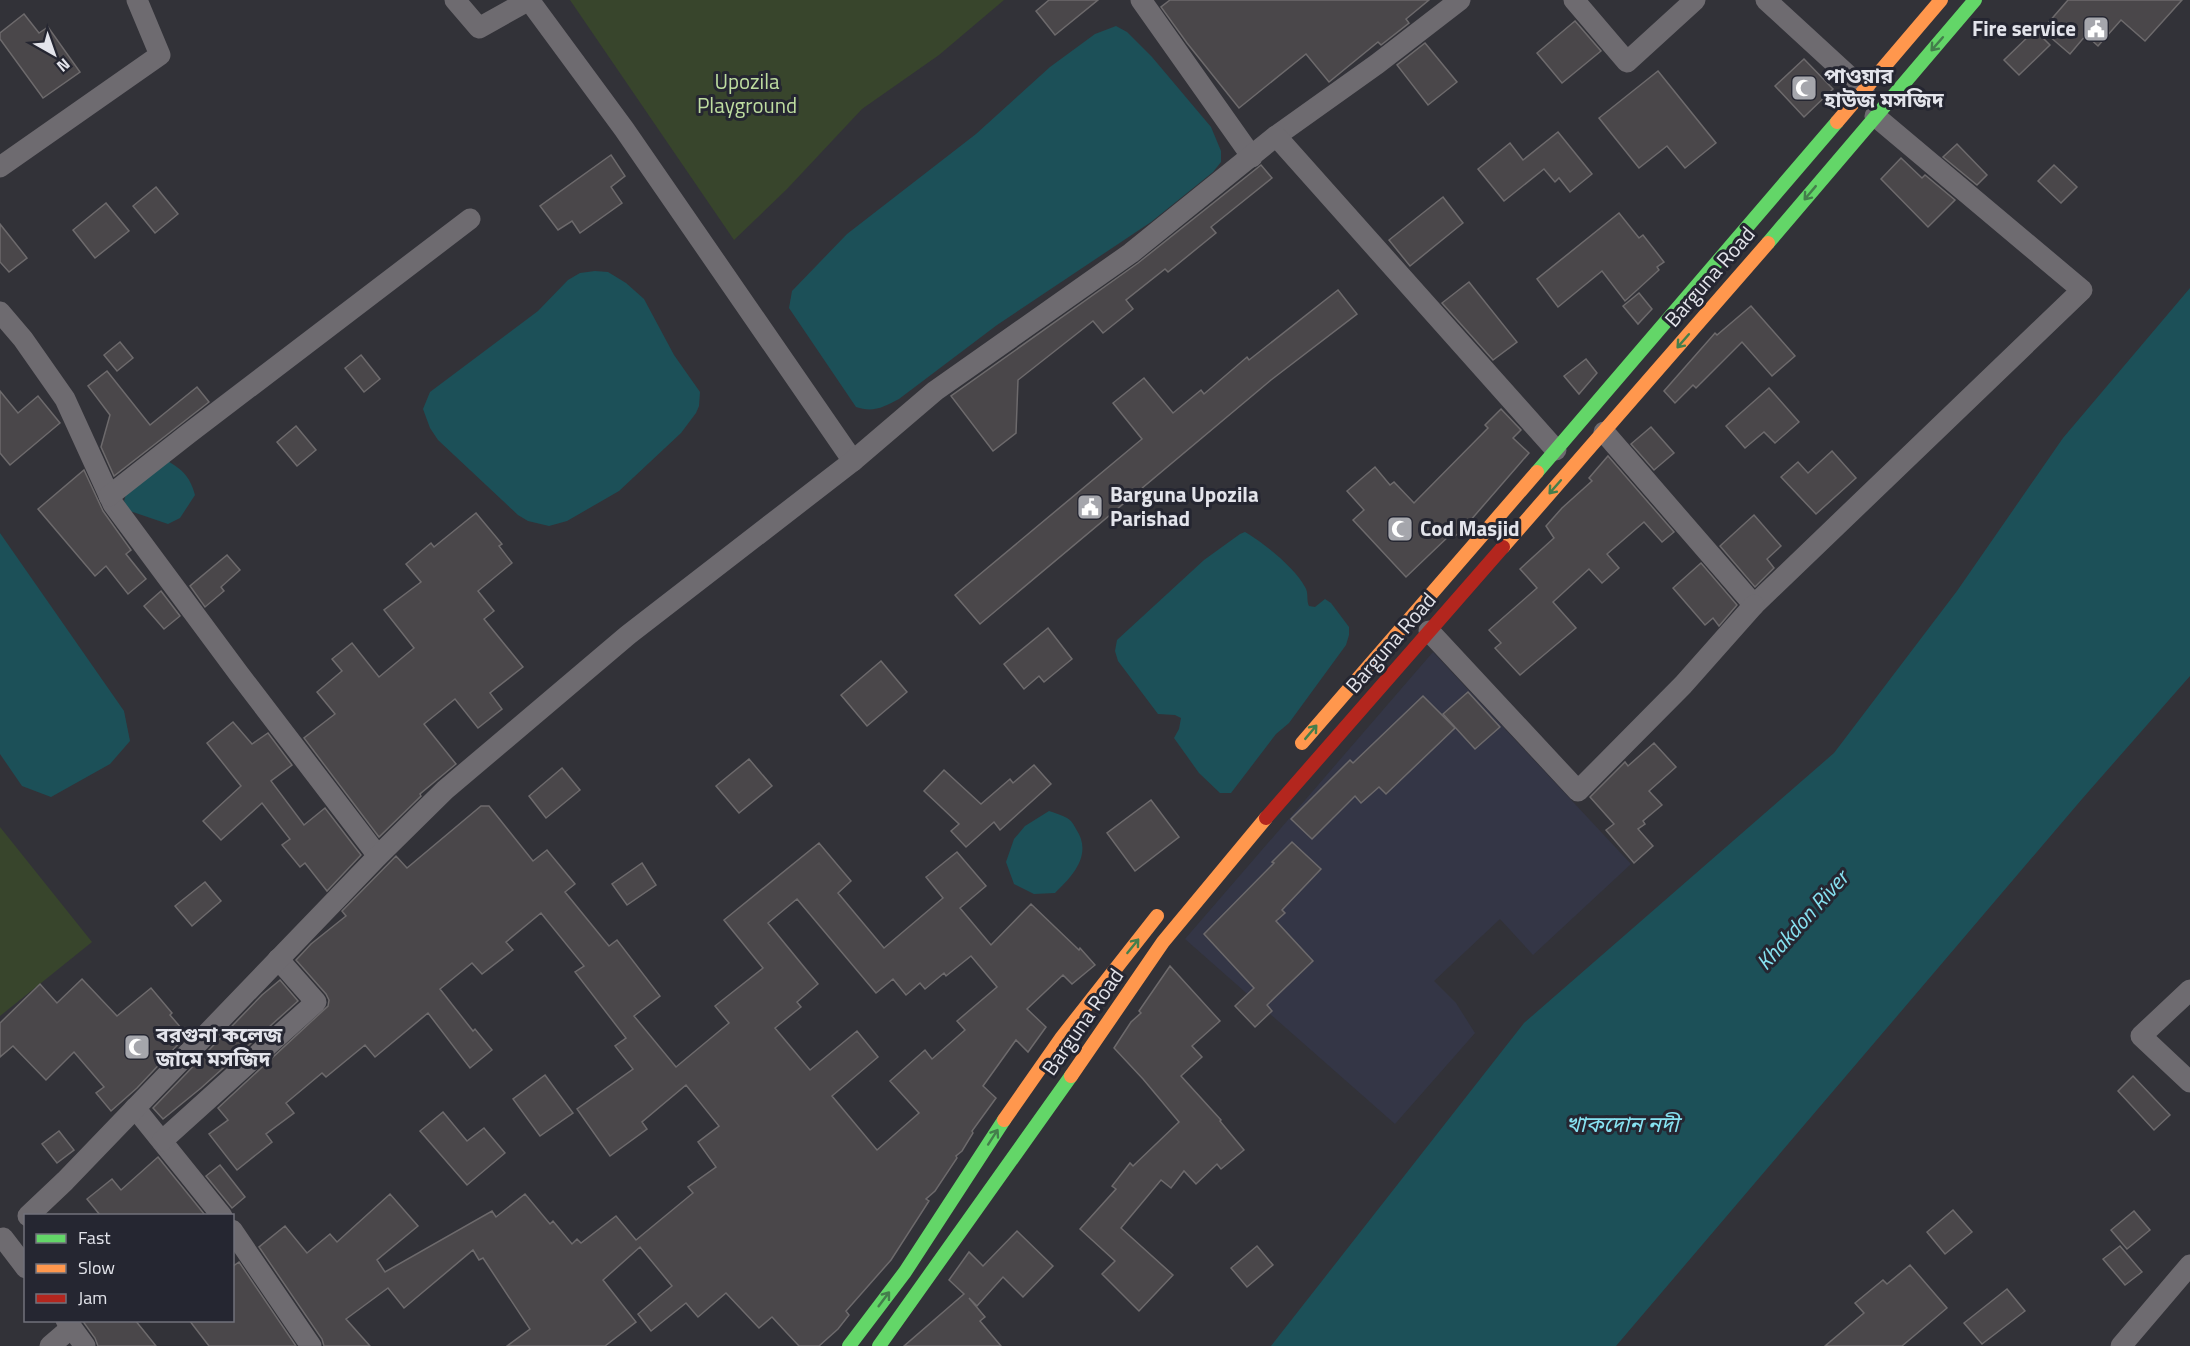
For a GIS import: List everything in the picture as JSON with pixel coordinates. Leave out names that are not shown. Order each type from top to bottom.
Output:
[{"type":"main road","name":"Barguna Road","points":[[1296,750],[1941,0]]},
{"type":"main road","name":"Barguna Road","points":[[879,1346],[1086,1055],[1163,942],[1248,839],[1604,432],[1975,0]]},
{"type":"main road","name":"Barguna Road","points":[[849,1346],[905,1272],[1023,1092],[1062,1037],[1165,907]]},
{"type":"street","points":[[0,167],[160,55],[137,0]]},
{"type":"street","points":[[455,0],[478,28],[529,0],[630,139],[853,461]]},
{"type":"street","points":[[1141,0],[1252,156]]},
{"type":"street","points":[[30,1214],[65,1181],[378,856],[445,790],[628,635],[853,461],[935,391],[1131,253],[1276,136],[1377,64],[1460,0]]},
{"type":"street","points":[[1574,0],[1627,63],[1695,0]]},
{"type":"street","points":[[1766,0],[1864,90]]},
{"type":"street","points":[[1429,631],[1578,791],[1683,685],[1754,604],[2082,290],[1875,116]]},
{"type":"street","points":[[1276,136],[1556,450]]},
{"type":"street","points":[[109,496],[470,219]]},
{"type":"street","points":[[0,312],[23,339],[64,399],[113,504],[238,674],[378,856]]},
{"type":"street","points":[[1604,432],[1754,604]]},
{"type":"street","points":[[162,1141],[315,1002],[278,959]]},
{"type":"street","points":[[2190,990],[2141,1036],[2190,1083]]},
{"type":"street","points":[[135,1107],[221,1214]]},
{"type":"street","points":[[24,1220],[2,1240],[24,1266]]},
{"type":"street","points":[[234,1233],[311,1346]]},
{"type":"street","points":[[2121,1346],[2190,1265]]},
{"type":"street","points":[[50,1346],[68,1324],[86,1346]]},
{"type":"shaded area","points":[[1433,652],[1631,864],[1533,955],[1500,919],[1434,981],[1456,1003],[1475,1033],[1395,1124],[1185,939]]},
{"type":"green space","name":"Upozila Playground","points":[[570,0],[1004,0],[939,55],[862,109],[787,189],[734,240]]},
{"type":"green space","points":[[0,827],[92,942],[0,1016]]},
{"type":"water","points":[[1116,26],[1127,32],[1152,57],[1211,127],[1221,151],[1221,162],[1213,172],[1151,222],[997,325],[899,399],[873,409],[856,407],[789,308],[792,291],[847,234],[976,134],[1050,67],[1095,34]]},
{"type":"water","points":[[608,272],[626,283],[644,299],[674,355],[700,392],[699,406],[681,433],[619,491],[567,521],[549,526],[528,521],[518,515],[438,440],[430,428],[423,409],[430,392],[538,311],[568,280],[580,273]]},
{"type":"water","name":"খাকদোন নদী","points":[[2190,288],[2190,676],[2082,799],[1616,1346],[1271,1346],[1524,1023],[1834,753],[1957,591],[2063,438]]},
{"type":"water","points":[[163,458],[184,473],[195,495],[180,518],[168,524],[130,511],[124,501],[128,487]]},
{"type":"water","points":[[1245,532],[1270,549],[1294,572],[1306,589],[1309,606],[1315,607],[1325,599],[1331,603],[1349,627],[1349,635],[1346,645],[1289,723],[1276,734],[1231,793],[1220,793],[1199,773],[1174,738],[1181,718],[1175,715],[1158,714],[1118,661],[1115,651],[1117,640],[1204,560]]},
{"type":"water","points":[[0,533],[124,711],[130,741],[110,764],[51,797],[22,786],[0,754]]},
{"type":"water","points":[[1049,811],[1065,817],[1072,823],[1081,838],[1082,856],[1074,872],[1055,893],[1034,894],[1014,884],[1006,862],[1014,839],[1025,826]]},
{"type":"building","points":[[1049,0],[1098,0],[1055,35],[1036,11]]},
{"type":"building","points":[[1170,0],[1429,0],[1406,19],[1409,23],[1381,45],[1378,42],[1329,82],[1306,54],[1239,108],[1161,7]]},
{"type":"building","points":[[2068,0],[2182,0],[2145,41],[2121,20],[2098,46],[2086,35],[2070,54],[2042,30]]},
{"type":"building","points":[[24,14],[39,33],[48,27],[80,72],[43,98],[0,39],[0,33]]},
{"type":"building","points":[[1575,21],[1601,51],[1562,83],[1537,53]]},
{"type":"building","points":[[2035,30],[2050,45],[2019,75],[2004,60]]},
{"type":"building","points":[[1425,43],[1457,82],[1428,105],[1397,65]]},
{"type":"building","name":"পাওয়ার হাউজ মসজিদ","points":[[1804,59],[1833,89],[1804,117],[1775,86]]},
{"type":"building","points":[[1658,71],[1716,143],[1685,168],[1667,146],[1639,168],[1599,118]]},
{"type":"building","points":[[1558,132],[1592,174],[1570,192],[1559,178],[1555,182],[1544,169],[1504,201],[1478,169],[1510,143],[1523,160]]},
{"type":"building","points":[[1957,144],[1987,175],[1977,185],[1943,157]]},
{"type":"building","points":[[611,155],[625,176],[611,187],[622,203],[580,233],[572,221],[558,230],[540,206]]},
{"type":"building","points":[[1901,158],[1922,178],[1925,175],[1955,200],[1928,227],[1881,179]]},
{"type":"building","points":[[1261,165],[1272,178],[1211,227],[1216,233],[1168,272],[1165,269],[1126,300],[1133,309],[1103,333],[1093,321],[1018,380],[1016,433],[993,451],[951,396],[1138,263]]},
{"type":"building","points":[[2054,165],[2077,187],[2061,203],[2038,181]]},
{"type":"building","points":[[156,187],[178,214],[155,233],[133,206]]},
{"type":"building","points":[[1443,197],[1463,223],[1410,266],[1389,240]]},
{"type":"building","points":[[106,203],[129,231],[95,258],[73,230]]},
{"type":"building","points":[[1619,213],[1639,238],[1643,235],[1664,262],[1657,267],[1659,270],[1625,301],[1602,271],[1558,307],[1537,279]]},
{"type":"building","points":[[0,224],[27,258],[9,272],[0,262]]},
{"type":"building","points":[[1469,282],[1517,342],[1493,360],[1442,303]]},
{"type":"building","name":"Barguna Upozila Parishad","points":[[1338,290],[1357,314],[1271,380],[980,624],[955,595],[1142,439],[1113,403],[1144,378],[1173,413],[1201,390],[1204,394],[1247,357],[1249,360]]},
{"type":"building","points":[[1639,293],[1652,309],[1638,324],[1623,306]]},
{"type":"building","points":[[1751,306],[1795,356],[1772,376],[1742,342],[1696,388],[1693,385],[1675,403],[1664,391],[1715,333],[1717,335]]},
{"type":"building","points":[[120,342],[133,358],[117,371],[104,355]]},
{"type":"building","points":[[361,355],[380,379],[364,392],[345,368]]},
{"type":"building","points":[[1586,359],[1597,373],[1579,394],[1564,376]]},
{"type":"building","points":[[107,371],[150,425],[197,387],[209,402],[114,476],[101,447],[110,415],[88,386]]},
{"type":"building","points":[[1769,388],[1799,422],[1775,443],[1764,432],[1745,448],[1726,426]]},
{"type":"building","points":[[0,391],[18,413],[38,396],[60,423],[10,465],[0,453]]},
{"type":"building","points":[[1501,409],[1521,430],[1513,438],[1529,453],[1463,529],[1454,537],[1451,534],[1406,577],[1353,520],[1364,510],[1347,491],[1375,467],[1390,485],[1394,482],[1414,503],[1488,428],[1485,425]]},
{"type":"building","points":[[296,426],[316,450],[297,466],[277,442]]},
{"type":"building","points":[[1651,427],[1674,453],[1654,470],[1631,444]]},
{"type":"building","points":[[1832,451],[1856,478],[1816,514],[1781,477],[1798,462],[1808,473]]},
{"type":"building","points":[[1608,456],[1674,532],[1662,542],[1644,522],[1607,554],[1619,568],[1602,583],[1589,569],[1553,602],[1576,628],[1520,675],[1495,648],[1501,643],[1489,630],[1537,588],[1520,569],[1554,538],[1546,526],[1592,481],[1589,478]]},
{"type":"building","points":[[84,470],[103,511],[131,550],[126,554],[146,579],[128,594],[106,566],[95,576],[38,509]]},
{"type":"building","points":[[476,513],[502,544],[499,546],[512,563],[478,591],[494,611],[484,619],[523,667],[490,693],[502,709],[478,728],[455,699],[424,724],[456,764],[420,794],[421,796],[379,837],[304,738],[335,714],[317,692],[342,671],[332,659],[352,643],[379,677],[414,648],[384,610],[421,582],[406,564],[431,543],[434,547]]},
{"type":"building","points":[[1754,515],[1781,546],[1767,559],[1774,568],[1755,587],[1720,546]]},
{"type":"building","points":[[227,555],[240,570],[221,587],[224,591],[205,607],[190,586]]},
{"type":"building","points":[[1701,563],[1737,605],[1719,626],[1713,618],[1705,625],[1673,588]]},
{"type":"building","points":[[161,591],[180,616],[164,629],[144,606]]},
{"type":"building","points":[[1048,628],[1072,659],[1044,682],[1039,676],[1024,689],[1004,664]]},
{"type":"building","points":[[881,661],[907,692],[867,726],[841,695]]},
{"type":"building","points":[[1468,692],[1500,727],[1475,749],[1443,714]]},
{"type":"building","points":[[1423,696],[1455,728],[1386,794],[1379,787],[1361,803],[1355,796],[1312,839],[1291,819],[1350,760],[1353,763]]},
{"type":"building","points":[[233,722],[252,744],[268,733],[292,765],[271,781],[304,825],[325,808],[361,855],[327,891],[305,863],[300,867],[282,845],[290,839],[262,803],[221,840],[203,821],[241,786],[207,743]]},
{"type":"building","points":[[1654,743],[1676,767],[1649,791],[1662,805],[1643,821],[1645,824],[1638,829],[1653,846],[1634,863],[1606,830],[1614,824],[1590,797],[1625,762],[1628,766]]},
{"type":"building","points":[[749,759],[772,786],[739,813],[716,786]]},
{"type":"building","points":[[1034,765],[1051,784],[1000,830],[994,822],[966,847],[951,831],[959,824],[924,791],[944,770],[981,804],[1010,779],[1013,783]]},
{"type":"building","points":[[562,768],[580,790],[546,818],[529,796]]},
{"type":"building","points":[[1151,800],[1179,837],[1135,871],[1107,833]]},
{"type":"building","points":[[481,806],[489,806],[533,861],[547,850],[575,884],[565,892],[609,946],[617,940],[660,996],[634,1016],[676,1067],[729,1023],[715,1006],[763,968],[724,920],[819,843],[851,881],[838,893],[884,948],[943,898],[926,877],[957,852],[986,886],[960,908],[991,945],[1031,904],[1079,950],[1080,948],[1095,965],[1072,984],[1063,975],[1027,1009],[1046,1027],[1028,1052],[1016,1040],[983,1086],[996,1098],[972,1131],[962,1151],[956,1156],[957,1158],[935,1191],[926,1199],[929,1201],[891,1260],[846,1311],[849,1315],[838,1329],[819,1346],[799,1346],[772,1317],[759,1328],[726,1293],[698,1317],[686,1303],[651,1331],[638,1314],[672,1286],[640,1247],[603,1280],[636,1322],[605,1346],[507,1346],[530,1329],[483,1258],[479,1260],[473,1250],[404,1308],[388,1288],[346,1319],[370,1346],[324,1346],[322,1339],[259,1247],[285,1226],[307,1253],[330,1234],[337,1242],[390,1194],[418,1226],[377,1260],[385,1272],[492,1211],[496,1217],[525,1194],[550,1224],[553,1221],[572,1244],[577,1239],[581,1243],[616,1216],[636,1240],[693,1193],[688,1187],[716,1167],[698,1142],[719,1126],[686,1085],[642,1122],[647,1129],[610,1156],[577,1109],[633,1069],[615,1046],[626,1038],[575,972],[584,966],[541,913],[506,942],[513,950],[482,974],[472,963],[440,989],[473,1031],[475,1029],[492,1050],[470,1068],[428,1013],[375,1057],[365,1045],[326,1077],[322,1073],[286,1103],[294,1113],[266,1134],[272,1142],[237,1170],[209,1134],[228,1120],[218,1108],[328,1006],[329,1000],[326,994],[296,960],[311,944],[346,916],[342,911],[396,856],[407,868]],"holes":[[[797,899],[876,993],[893,979],[906,995],[920,983],[925,989],[944,973],[946,976],[971,956],[997,987],[957,1021],[965,1030],[932,1059],[925,1050],[890,1081],[919,1113],[877,1150],[832,1096],[878,1057],[857,1031],[810,1070],[775,1028],[801,1007],[797,1002],[818,984],[768,923]]]},
{"type":"building","points":[[1292,842],[1321,869],[1282,910],[1285,913],[1276,921],[1313,961],[1267,1005],[1272,1011],[1255,1027],[1235,1006],[1254,988],[1204,934]]},
{"type":"building","points":[[642,863],[656,885],[627,905],[612,884]]},
{"type":"building","points":[[205,882],[221,901],[192,926],[175,906]]},
{"type":"building","points":[[1170,966],[1220,1021],[1192,1046],[1202,1057],[1181,1076],[1221,1120],[1244,1150],[1221,1169],[1217,1164],[1196,1184],[1184,1171],[1171,1188],[1161,1180],[1121,1228],[1173,1275],[1139,1311],[1102,1274],[1115,1261],[1080,1229],[1116,1189],[1112,1186],[1130,1163],[1133,1166],[1179,1122],[1114,1048],[1131,1022],[1141,1013],[1139,1011]]},
{"type":"building","points":[[82,979],[117,1016],[151,988],[187,1035],[137,1088],[111,1111],[96,1093],[104,1087],[74,1052],[46,1080],[13,1046],[0,1057],[0,1023],[40,984],[57,1003]]},
{"type":"building","points":[[280,980],[298,1001],[163,1119],[153,1108],[262,995]]},
{"type":"building","points":[[545,1075],[573,1113],[540,1136],[513,1099]]},
{"type":"building","points":[[2133,1076],[2170,1115],[2154,1130],[2118,1091]]},
{"type":"building","points":[[443,1112],[467,1141],[484,1128],[505,1153],[467,1185],[420,1131]]},
{"type":"building","points":[[59,1131],[74,1150],[57,1163],[42,1144]]},
{"type":"building","points":[[158,1157],[204,1214],[99,1214],[87,1199],[112,1179],[121,1190]]},
{"type":"building","points":[[220,1165],[245,1197],[232,1208],[206,1176]]},
{"type":"building","points":[[1953,1210],[1972,1232],[1945,1254],[1927,1232]]},
{"type":"building","points":[[2134,1211],[2150,1230],[2127,1249],[2111,1230]]},
{"type":"building","points":[[1017,1231],[1053,1266],[1023,1297],[1003,1277],[977,1306],[969,1298],[985,1317],[980,1321],[1001,1346],[904,1346],[964,1294],[949,1280],[969,1252],[983,1266]]},
{"type":"building","points":[[1257,1246],[1273,1265],[1247,1287],[1231,1268]]},
{"type":"building","points":[[2120,1246],[2142,1272],[2125,1285],[2103,1259]]},
{"type":"building","points":[[239,1262],[296,1346],[209,1346],[191,1322],[234,1322],[234,1266]]},
{"type":"building","points":[[1910,1265],[1947,1308],[1902,1346],[1825,1346],[1864,1313],[1855,1303],[1883,1280],[1887,1284]]},
{"type":"building","points":[[2007,1289],[2025,1311],[1982,1344],[1964,1323]]},
{"type":"building","points":[[83,1322],[137,1322],[156,1346],[98,1346]]},
{"type":"traffic: fast","points":[[1768,243],[1975,0]]},
{"type":"traffic: fast","points":[[1537,472],[1837,122]]},
{"type":"traffic: fast","points":[[879,1346],[1071,1076]]},
{"type":"traffic: fast","points":[[849,1346],[905,1272],[1004,1120]]},
{"type":"traffic: slow","points":[[1837,122],[1941,0]]},
{"type":"traffic: slow","points":[[1503,547],[1768,243]]},
{"type":"traffic: slow","points":[[1302,743],[1537,472]]},
{"type":"traffic: slow","points":[[1071,1076],[1163,942],[1266,818]]},
{"type":"traffic: slow","points":[[1004,1120],[1062,1037],[1157,916]]},
{"type":"traffic: jam","points":[[1266,818],[1503,547]]},
{"type":"place","name":"Fire service","points":[[2096,29]]},
{"type":"place","name":"পাওয়ার হাউজ মসজিদ","points":[[1804,88]]},
{"type":"place","name":"Barguna Upozila Parishad","points":[[1090,507]]},
{"type":"place","name":"Cod Masjid","points":[[1400,529]]},
{"type":"place","name":"বরগুনা কলেজ জামে মসজিদ","points":[[137,1047]]},
{"type":"water label","name":"Khakdon River","points":[[1802,920]]}]
